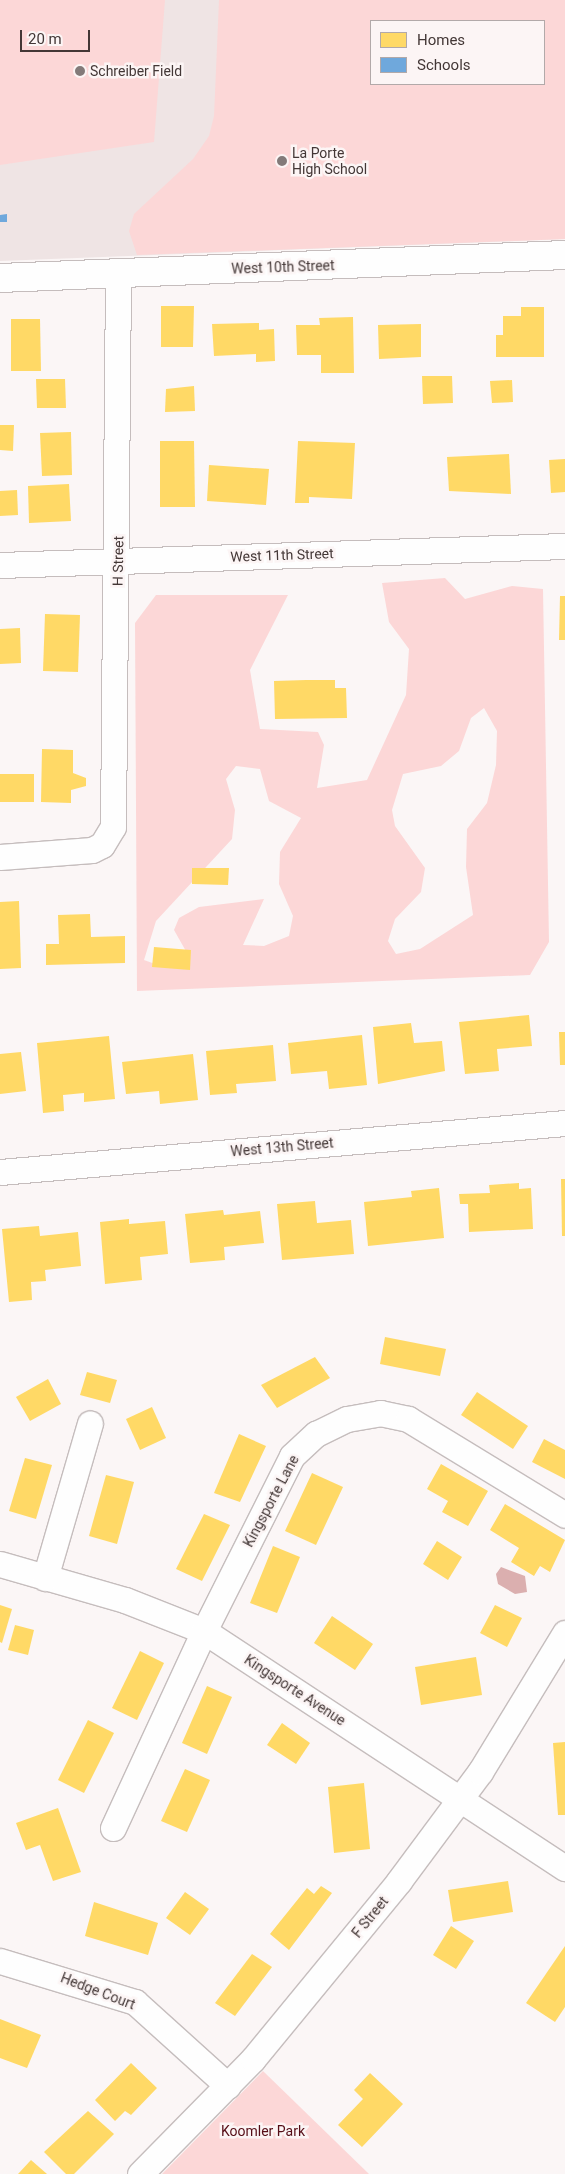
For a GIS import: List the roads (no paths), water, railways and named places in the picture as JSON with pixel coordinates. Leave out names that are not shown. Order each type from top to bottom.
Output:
[{"type":"street","name":"West 10th Street","points":[[0,278],[565,255]]},
{"type":"street","name":"H Street","points":[[0,856],[80,854],[102,845],[113,827],[118,560],[118,274]]},
{"type":"street","name":"West 11th Street","points":[[0,565],[565,546]]},
{"type":"street","name":"West 13th Street","points":[[0,1172],[565,1123]]},
{"type":"street","name":"Kingsporte Lane","points":[[113,1828],[204,1631],[292,1456],[316,1434],[346,1419],[380,1413],[408,1419],[565,1515]]},
{"type":"street","points":[[45,1578],[90,1423]]},
{"type":"street","name":"Kingsporte Avenue","points":[[0,1564],[125,1600],[204,1631],[460,1796],[565,1868]]},
{"type":"street","name":"F Street","points":[[140,2174],[228,2086],[374,1912],[480,1772],[565,1633]]},
{"type":"street","name":"Hedge Court","points":[[0,1961],[135,2002],[228,2086]]},
{"type":"place","name":"Schreiber Field","points":[[80,71]]},
{"type":"place","name":"La Porte High School","points":[[282,161]]},
{"type":"park label","name":"Koomler Park","points":[[263,2131]]}]
